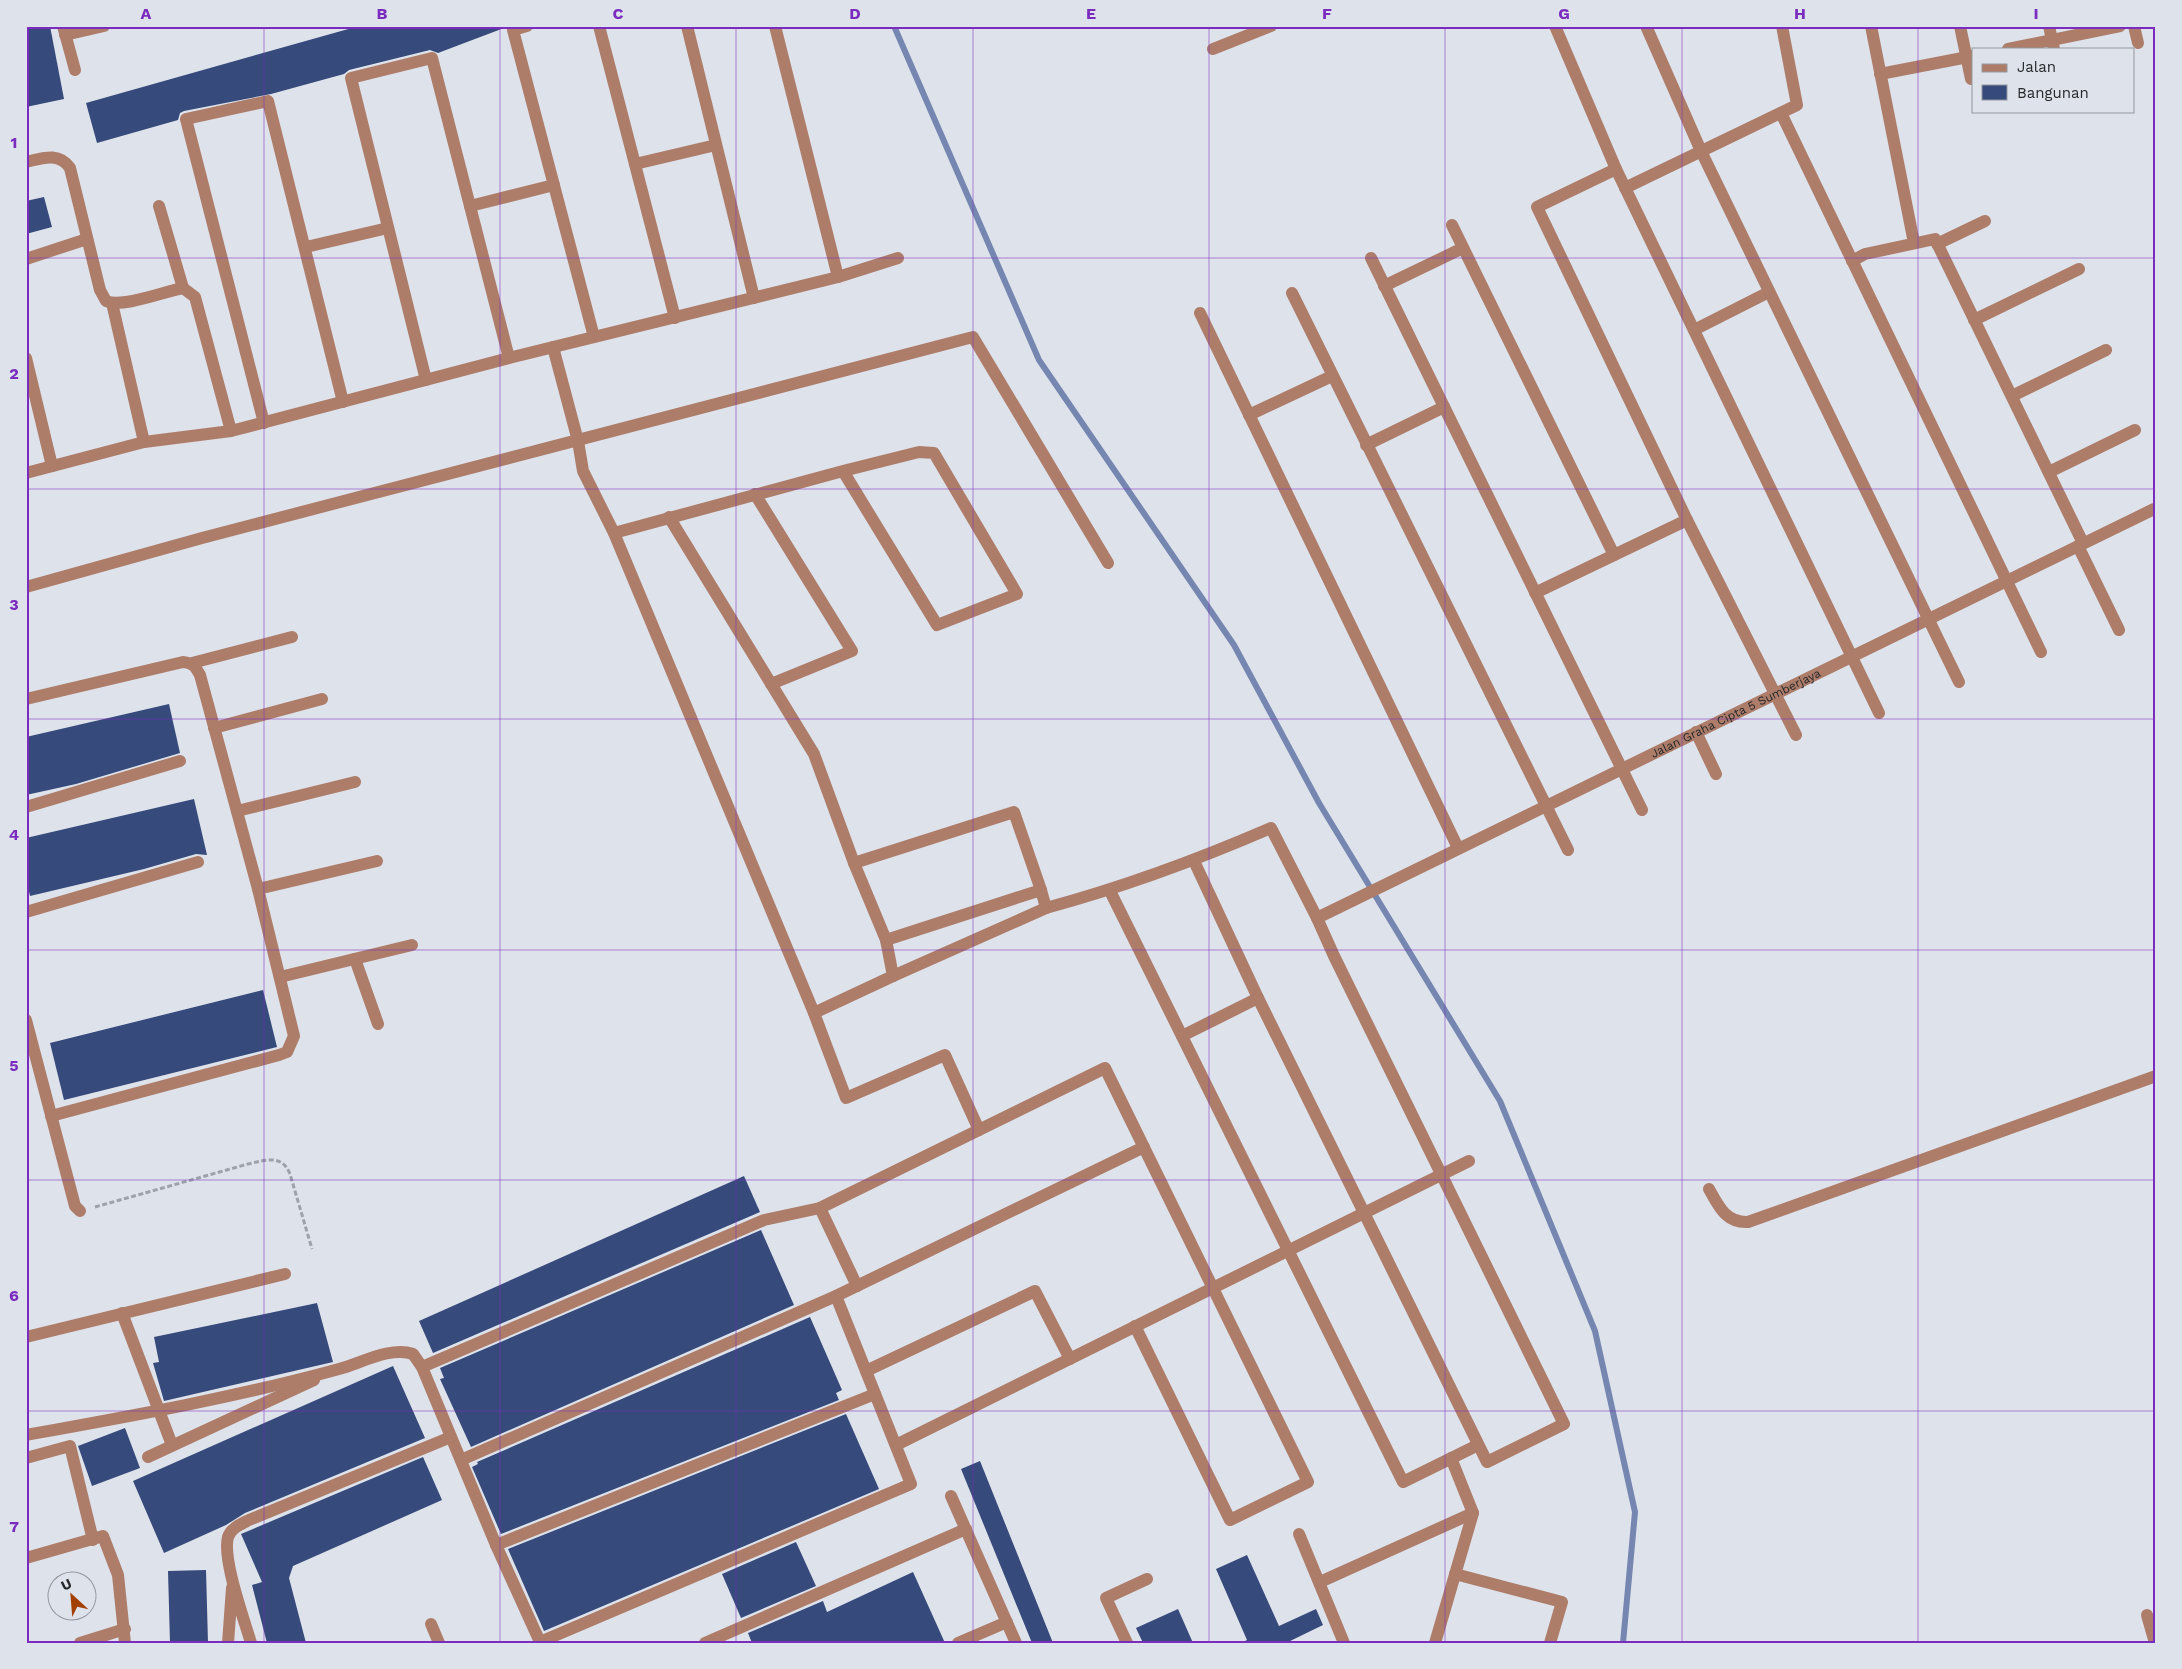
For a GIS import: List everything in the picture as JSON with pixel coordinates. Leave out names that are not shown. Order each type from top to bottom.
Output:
[{"type":"street","points":[[74,70],[64,31],[104,26]]},
{"type":"street","points":[[527,26],[513,30],[594,337]]},
{"type":"street","points":[[599,26],[675,318]]},
{"type":"street","points":[[687,26],[754,298]]},
{"type":"street","points":[[776,26],[838,277]]},
{"type":"street","points":[[1213,49],[1272,26]]},
{"type":"street","points":[[1555,26],[1616,169],[1879,713]]},
{"type":"street","points":[[1646,26],[1701,151],[1959,682]]},
{"type":"street","points":[[1625,188],[1797,105],[1782,26]]},
{"type":"street","points":[[1871,26],[1914,243]]},
{"type":"street","points":[[1960,26],[1970,56],[1971,79]]},
{"type":"street","points":[[2049,26],[2053,44]]},
{"type":"street","points":[[2017,48],[2053,44],[2120,26]]},
{"type":"street","points":[[2134,26],[2138,43]]},
{"type":"street","points":[[1880,74],[1970,56]]},
{"type":"street","points":[[426,380],[351,78],[432,58],[509,358]]},
{"type":"street","points":[[264,422],[186,119],[268,101],[306,247],[343,402]]},
{"type":"street","points":[[1780,113],[2041,652]]},
{"type":"street","points":[[635,164],[716,145]]},
{"type":"street","points":[[26,162],[57,157],[65,161],[70,168],[102,296],[106,301],[112,304],[183,288]]},
{"type":"street","points":[[1616,169],[1537,207],[1687,520],[1796,735]]},
{"type":"street","points":[[470,206],[554,185]]},
{"type":"street","points":[[159,206],[183,288],[195,298],[231,431]]},
{"type":"street","points":[[1937,244],[1985,221]]},
{"type":"street","points":[[1452,225],[1614,555]]},
{"type":"street","points":[[306,247],[388,228]]},
{"type":"street","points":[[1852,261],[1865,254],[1935,238],[2049,472],[2119,630]]},
{"type":"street","points":[[26,259],[87,240]]},
{"type":"street","points":[[1384,286],[1463,248]]},
{"type":"street","points":[[26,473],[144,442],[231,431],[509,358],[838,277],[898,258]]},
{"type":"street","points":[[1371,258],[1642,810]]},
{"type":"street","points":[[1974,320],[2079,269]]},
{"type":"street","points":[[1694,330],[1770,292]]},
{"type":"street","points":[[1292,293],[1568,850]]},
{"type":"street","points":[[112,304],[144,442]]},
{"type":"street","points":[[1200,313],[1458,848]]},
{"type":"street","points":[[26,587],[202,538],[973,337],[1108,563]]},
{"type":"street","points":[[553,347],[584,471],[614,533],[814,1013],[846,1098],[945,1055],[979,1130]]},
{"type":"street","points":[[2012,396],[2106,350]]},
{"type":"street","points":[[26,358],[52,466]]},
{"type":"street","points":[[1249,415],[1332,376]]},
{"type":"street","points":[[1366,445],[1444,408]]},
{"type":"street","points":[[2049,472],[2135,430]]},
{"type":"street","points":[[614,533],[843,471],[919,452],[934,453],[1017,594],[937,625],[843,471]]},
{"type":"street","points":[[755,494],[852,650],[772,684]]},
{"type":"street","name":"Jalan Graha Cipta 5 Sumberjaya","points":[[1317,918],[2154,509]]},
{"type":"street","points":[[669,517],[814,754],[854,862],[886,940],[893,976]]},
{"type":"street","points":[[1535,593],[1687,520]]},
{"type":"street","points":[[26,699],[183,662],[192,663],[292,637]]},
{"type":"street","points":[[51,1116],[287,1052],[294,1036],[258,890],[200,674],[192,663]]},
{"type":"street","points":[[214,728],[322,699]]},
{"type":"street","points":[[1696,732],[1716,774]]},
{"type":"street","points":[[26,807],[180,761]]},
{"type":"street","points":[[237,811],[355,782]]},
{"type":"street","points":[[854,862],[1014,812],[1046,908]]},
{"type":"street","points":[[814,1013],[1046,908],[1110,891],[1194,861],[1271,828],[1317,918],[1564,1424],[1487,1462],[1258,998],[1194,861]]},
{"type":"street","points":[[258,890],[378,861]]},
{"type":"street","points":[[26,912],[198,862]]},
{"type":"street","points":[[886,940],[1041,890]]},
{"type":"street","points":[[1110,891],[1404,1482],[1478,1445]]},
{"type":"street","points":[[280,977],[412,945]]},
{"type":"street","points":[[355,959],[378,1024]]},
{"type":"street","points":[[1182,1036],[1258,998]]},
{"type":"street","points":[[26,1020],[75,1206],[80,1211]]},
{"type":"street","points":[[422,1368],[764,1220],[820,1208],[1105,1068],[1308,1482],[1230,1520],[1135,1326]]},
{"type":"street","points":[[1709,1190],[1720,1210],[1730,1219],[1737,1222],[1748,1222],[2156,1076]]},
{"type":"street","points":[[461,1460],[836,1296],[1144,1146]]},
{"type":"street","points":[[896,1445],[1469,1161]]},
{"type":"street","points":[[820,1208],[856,1286]]},
{"type":"street","points":[[26,1337],[285,1274]]},
{"type":"street","points":[[866,1371],[1035,1291],[1070,1359]]},
{"type":"street","points":[[26,1435],[159,1410],[338,1369],[401,1352],[413,1354],[422,1368],[534,1634],[540,1642],[911,1484],[836,1296]]},
{"type":"street","points":[[122,1313],[172,1445]]},
{"type":"street","points":[[148,1456],[338,1369]]},
{"type":"street","points":[[496,1545],[875,1394]]},
{"type":"street","points":[[228,1643],[232,1579],[228,1538],[237,1527],[248,1520],[451,1437]]},
{"type":"street","points":[[26,1458],[70,1446],[93,1540]]},
{"type":"street","points":[[1434,1642],[1473,1513],[1451,1458]]},
{"type":"street","points":[[951,1496],[1016,1643]]},
{"type":"street","points":[[1320,1582],[1473,1513]]},
{"type":"street","points":[[704,1643],[966,1529]]},
{"type":"street","points":[[1298,1534],[1320,1582],[1344,1643]]},
{"type":"street","points":[[26,1558],[103,1536],[118,1575],[125,1643]]},
{"type":"street","points":[[1455,1574],[1562,1602],[1550,1643]]},
{"type":"street","points":[[232,1579],[251,1643]]},
{"type":"street","points":[[1127,1643],[1106,1598],[1147,1579]]},
{"type":"street","points":[[2147,1615],[2155,1643]]},
{"type":"street","points":[[958,1643],[1007,1622]]},
{"type":"street","points":[[431,1624],[439,1643]]},
{"type":"street","points":[[80,1643],[125,1629]]},
{"type":"path","points":[[80,1211],[248,1164],[270,1159],[280,1160],[286,1165],[290,1174],[312,1249]]},
{"type":"building","points":[[26,26],[50,26],[64,99],[26,107]]},
{"type":"building","points":[[359,26],[503,26],[504,28],[438,53],[430,50],[349,70],[344,74],[271,94],[184,111],[180,113],[178,120],[97,143],[86,103]]},
{"type":"building","points":[[44,197],[52,227],[26,234],[26,201]]},
{"type":"building","points":[[169,704],[180,753],[76,784],[26,795],[26,737]]},
{"type":"building","points":[[194,799],[207,855],[196,854],[144,869],[30,896],[26,879],[26,838]]},
{"type":"building","points":[[263,990],[277,1047],[64,1100],[50,1043]]},
{"type":"building","points":[[744,1176],[760,1212],[433,1353],[419,1321]]},
{"type":"building","points":[[761,1230],[794,1305],[471,1447],[440,1379],[444,1378],[440,1368]]},
{"type":"building","points":[[317,1303],[333,1362],[164,1401],[153,1363],[159,1362],[154,1337]]},
{"type":"building","points":[[810,1317],[842,1390],[836,1393],[839,1400],[501,1534],[472,1467],[478,1464],[477,1462]]},
{"type":"building","points":[[393,1366],[425,1438],[245,1513],[226,1525],[164,1553],[133,1481]]},
{"type":"building","points":[[846,1414],[879,1489],[544,1631],[508,1549]]},
{"type":"building","points":[[125,1428],[140,1468],[92,1486],[78,1446]]},
{"type":"building","points":[[423,1457],[442,1500],[293,1566],[289,1578],[306,1643],[267,1643],[252,1585],[262,1582],[241,1534]]},
{"type":"building","points":[[980,1461],[1053,1643],[1032,1643],[961,1469]]},
{"type":"building","points":[[796,1542],[816,1586],[741,1618],[722,1574]]},
{"type":"building","points":[[1247,1555],[1279,1626],[1316,1609],[1323,1625],[1286,1643],[1241,1643],[1247,1640],[1216,1569]]},
{"type":"building","points":[[206,1570],[208,1643],[170,1643],[168,1571]]},
{"type":"building","points":[[913,1572],[945,1643],[752,1643],[748,1633],[823,1601],[827,1612]]},
{"type":"building","points":[[1178,1609],[1193,1643],[1143,1643],[1136,1628]]},
{"type":"waterway","points":[[894,26],[1039,360],[1234,645],[1319,803],[1500,1101],[1595,1331],[1635,1512],[1623,1643]]}]
